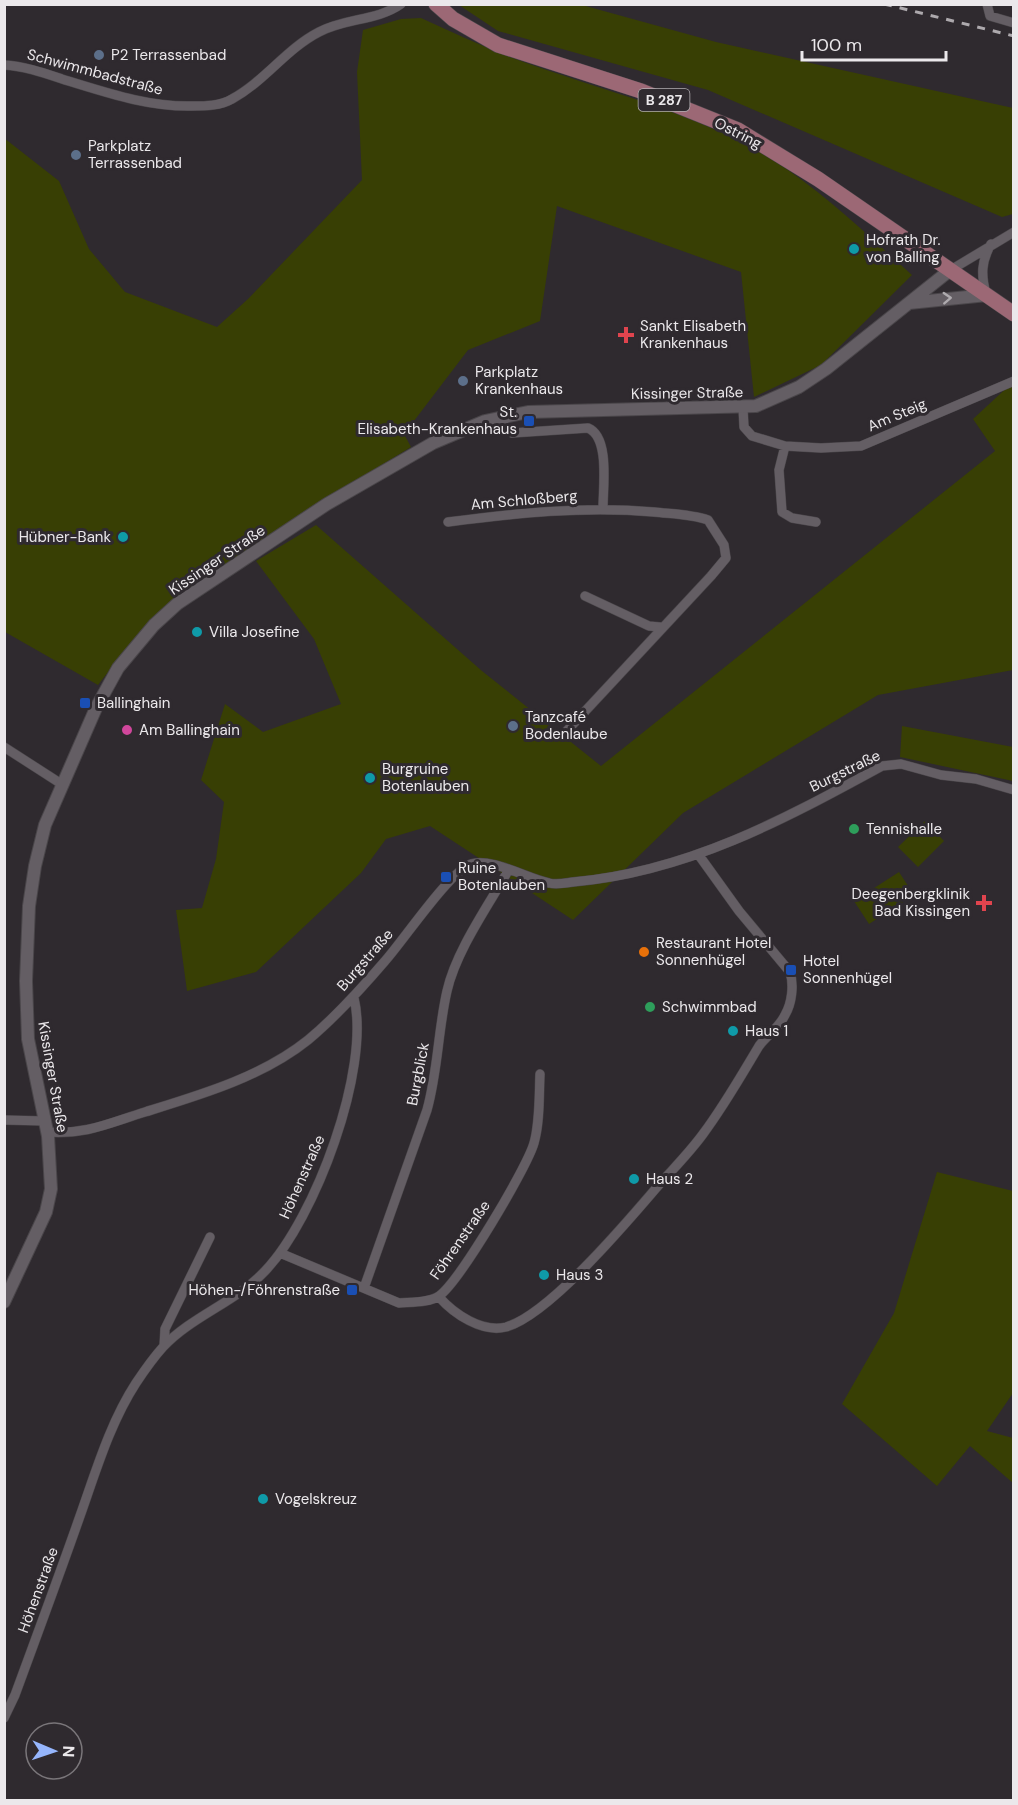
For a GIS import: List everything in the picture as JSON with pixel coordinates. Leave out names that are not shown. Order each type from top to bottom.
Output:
[{"type":"main road","name":"Ostring","points":[[436,4],[453,19],[498,45],[642,91],[738,130],[818,179],[1014,314]]},
{"type":"street","name":"Schwimmbadstraße","points":[[4,65],[33,70],[134,101],[162,105],[212,105],[232,99],[266,75],[298,44],[320,32],[341,22],[378,15],[401,4]]},
{"type":"street","points":[[987,4],[990,16],[1014,23]]},
{"type":"street","points":[[949,271],[992,242],[1014,232]]},
{"type":"street","points":[[908,303],[987,295],[981,269],[984,256],[992,242]]},
{"type":"street","name":"Kissinger Straße","points":[[4,1302],[46,1212],[51,1189],[52,1165],[28,1039],[26,981],[27,928],[34,876],[45,825],[108,684],[154,625],[177,604],[327,504],[417,452],[460,431],[500,416],[570,410],[756,406],[799,387],[826,369],[949,271]]},
{"type":"street","name":"Am Steig","points":[[743,408],[744,427],[752,436],[785,446],[821,448],[861,446],[1014,381]]},
{"type":"street","points":[[500,416],[507,431],[512,433],[588,428],[596,431],[602,451],[603,508]]},
{"type":"street","points":[[785,446],[779,470],[782,512],[792,518],[816,522]]},
{"type":"street","name":"Am Schloßberg","points":[[448,522],[522,512],[603,508],[708,520],[724,545],[726,558],[562,736]]},
{"type":"street","points":[[585,596],[649,626],[660,627]]},
{"type":"street","points":[[4,747],[63,785]]},
{"type":"street","name":"Burgstraße","points":[[4,1120],[46,1127],[69,1134],[98,1130],[231,1082],[306,1041],[354,998],[462,869],[479,862],[492,863],[508,871],[552,884],[616,878],[698,854],[795,812],[882,766],[901,765],[940,775],[976,779],[1014,790]]},
{"type":"street","points":[[439,1297],[447,1305],[475,1323],[486,1327],[506,1327],[549,1299],[620,1230],[702,1136],[742,1078],[760,1044],[780,1024],[787,1013],[793,983],[790,972],[748,922],[698,854]]},
{"type":"street","name":"Burgblick","points":[[364,1288],[430,1101],[435,1082],[447,990],[473,933],[508,871]]},
{"type":"street","name":"Höhenstraße","points":[[4,1718],[15,1695],[120,1412],[136,1382],[164,1346],[264,1272],[280,1253],[311,1199],[341,1125],[349,1091],[358,1024],[354,998]]},
{"type":"street","name":"Föhrenstraße","points":[[280,1253],[399,1303],[420,1302],[439,1297],[460,1271],[501,1208],[534,1144],[540,1074]]},
{"type":"street","name":"Höhenstraße","points":[[164,1346],[165,1329],[210,1237]]},
{"type":"green space","points":[[459,5],[582,5],[716,42],[1013,108],[1013,214],[1002,217],[708,90],[498,31]]},
{"type":"green space","points":[[421,18],[477,44],[535,66],[656,106],[715,129],[743,143],[809,185],[912,275],[821,365],[754,397],[741,272],[557,206],[540,321],[468,350],[404,434],[411,447],[295,518],[173,599],[133,640],[98,685],[5,632],[4,138],[59,181],[89,249],[125,292],[217,327],[248,299],[362,180],[357,72],[363,30],[401,19]]},
{"type":"green space","points":[[1013,382],[1013,670],[878,695],[683,813],[573,920],[430,826],[386,839],[361,873],[256,972],[187,991],[176,910],[202,908],[216,859],[224,802],[201,780],[225,704],[263,732],[341,704],[314,639],[256,561],[316,525],[482,671],[601,766],[995,451],[973,419]]},
{"type":"green space","points":[[902,726],[1013,747],[1013,781],[900,757]]},
{"type":"green space","points":[[925,821],[944,841],[918,867],[898,847]]},
{"type":"green space","points":[[899,872],[914,895],[869,924],[854,901]]},
{"type":"green space","points":[[937,1172],[1013,1191],[1013,1393],[987,1431],[1013,1438],[1013,1483],[970,1446],[937,1486],[842,1404],[894,1313]]},
{"type":"railway","points":[[884,4],[1014,36]]},
{"type":"place","name":"P2 Terrassenbad","points":[[99,55]]},
{"type":"place","name":"Parkplatz Terrassenbad","points":[[76,155]]},
{"type":"place","name":"Hofrath Dr. von Balling","points":[[854,249]]},
{"type":"place","name":"Sankt Elisabeth Krankenhaus","points":[[626,335]]},
{"type":"place","name":"Parkplatz Krankenhaus","points":[[463,381]]},
{"type":"place","name":"St. Elisabeth-Krankenhaus","points":[[529,421]]},
{"type":"place","name":"Hübner-Bank","points":[[123,537]]},
{"type":"place","name":"Villa Josefine","points":[[197,632]]},
{"type":"place","name":"Ballinghain","points":[[85,703]]},
{"type":"place","name":"Tanzcafé Bodenlaube","points":[[513,726]]},
{"type":"place","name":"Am Ballinghain","points":[[127,730]]},
{"type":"place","name":"Burgruine Botenlauben","points":[[370,778]]},
{"type":"place","name":"Tennishalle","points":[[854,829]]},
{"type":"place","name":"Ruine Botenlauben","points":[[446,877]]},
{"type":"place","name":"Deegenbergklinik Bad Kissingen","points":[[984,903]]},
{"type":"place","name":"Restaurant Hotel Sonnenhügel","points":[[644,952]]},
{"type":"place","name":"Hotel Sonnenhügel","points":[[791,970]]},
{"type":"place","name":"Schwimmbad","points":[[650,1007]]},
{"type":"place","name":"Haus 1","points":[[733,1031]]},
{"type":"place","name":"Haus 2","points":[[634,1179]]},
{"type":"place","name":"Haus 3","points":[[544,1275]]},
{"type":"place","name":"Höhen-/Föhrenstraße","points":[[352,1290]]},
{"type":"place","name":"Vogelskreuz","points":[[263,1499]]}]
